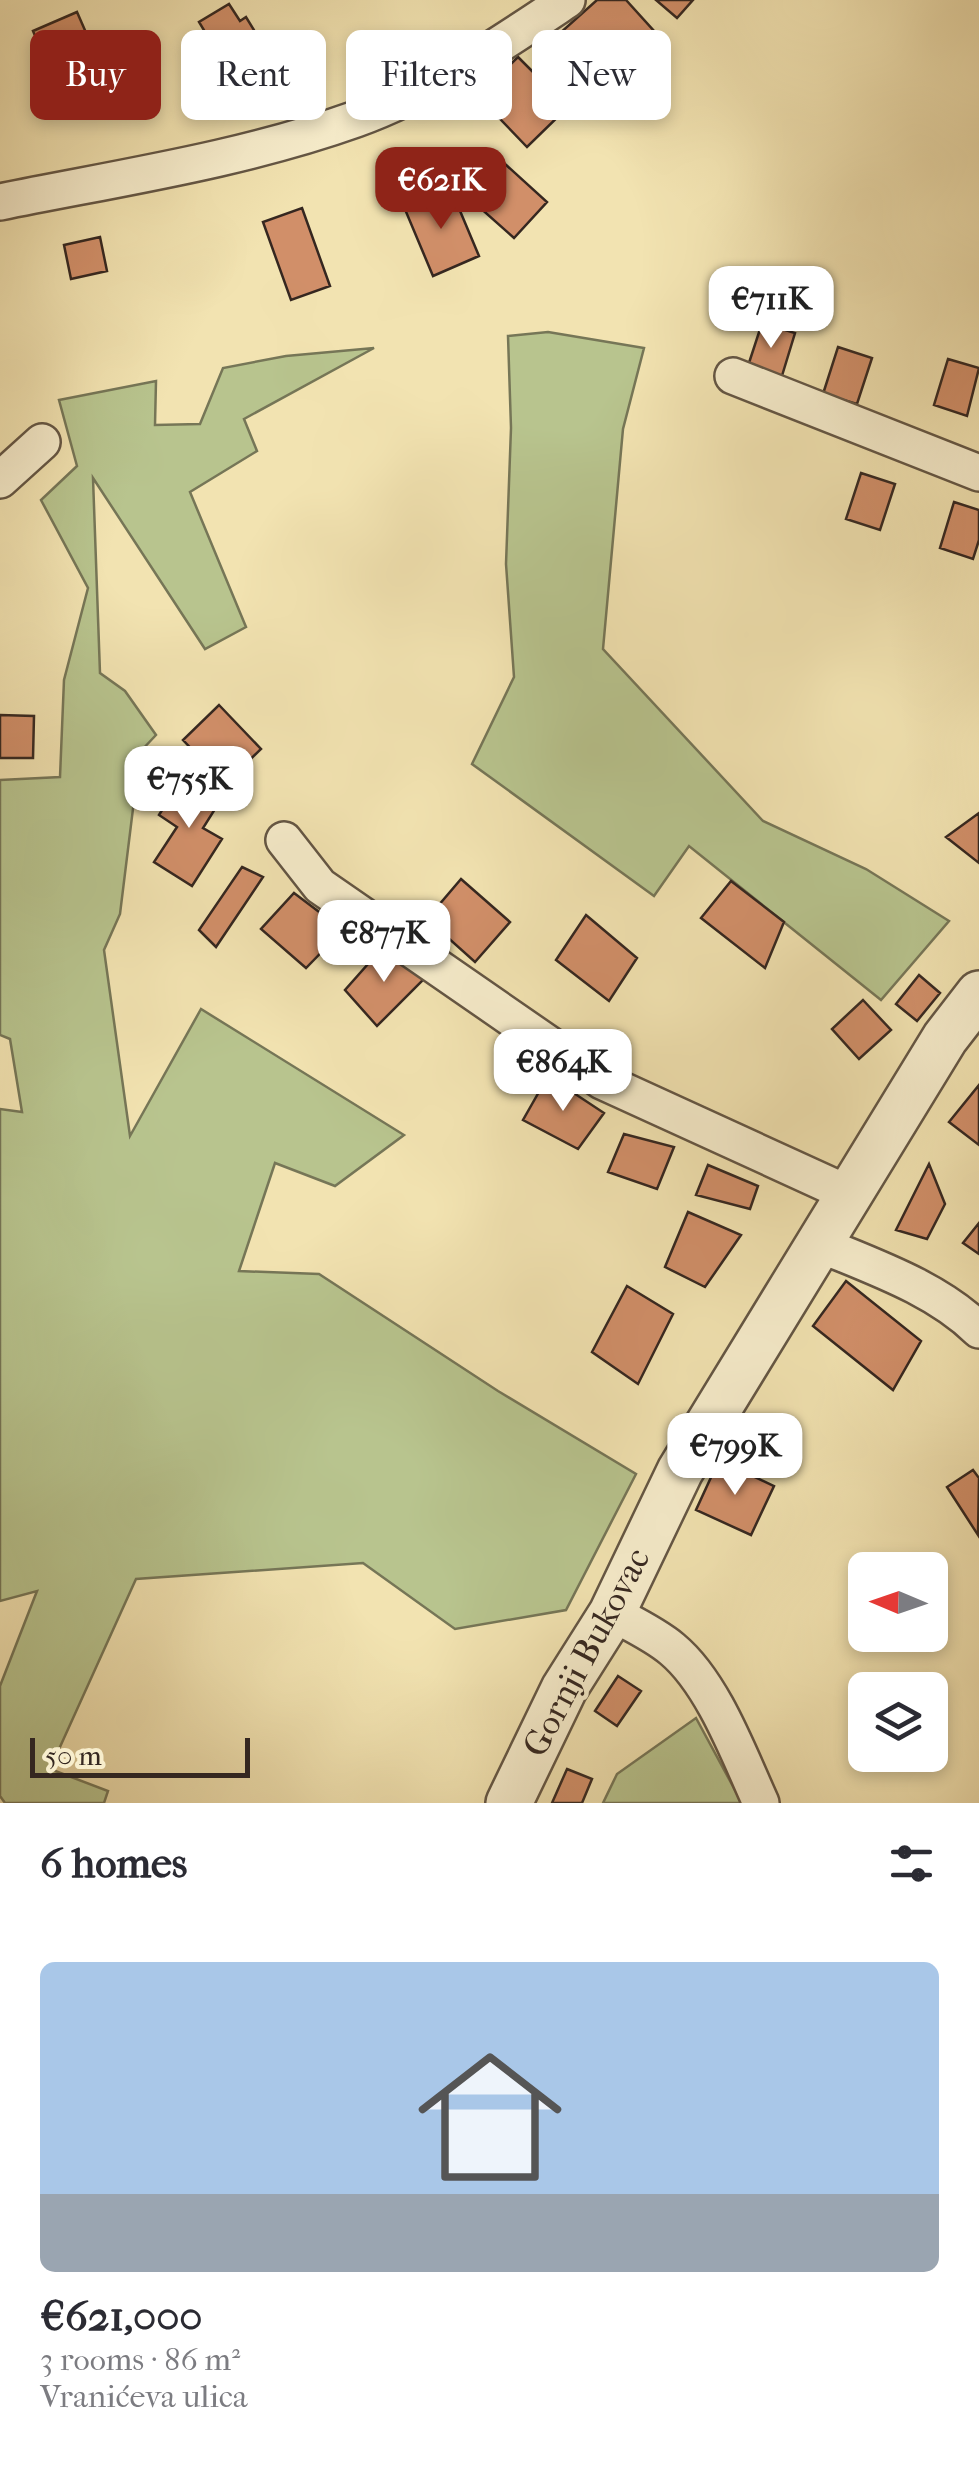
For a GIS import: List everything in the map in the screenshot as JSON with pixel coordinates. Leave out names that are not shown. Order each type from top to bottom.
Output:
[{"type":"street","points":[[0,202],[226,156],[356,119],[426,88],[568,0]]},
{"type":"street","points":[[734,376],[979,473]]},
{"type":"street","points":[[0,480],[42,442]]},
{"type":"street","points":[[284,840],[320,886],[602,1081],[849,1194]]},
{"type":"street","name":"Gornji Bukovac","points":[[509,1803],[564,1689],[612,1613],[680,1471],[945,1038],[979,994]]},
{"type":"street","points":[[819,1244],[902,1278],[964,1315],[979,1330]]},
{"type":"street","points":[[612,1613],[674,1651],[694,1673],[725,1725],[761,1803]]},
{"type":"green space","points":[[548,332],[644,348],[623,429],[603,649],[763,821],[866,869],[949,921],[881,1000],[689,846],[654,896],[472,764],[514,677],[506,564],[511,428],[508,336]]},
{"type":"green space","points":[[374,348],[244,419],[257,451],[190,492],[246,627],[205,649],[93,478],[100,673],[125,691],[156,735],[140,752],[120,914],[104,950],[130,1136],[201,1009],[404,1135],[335,1186],[275,1163],[239,1271],[319,1274],[498,1391],[636,1474],[566,1610],[455,1629],[363,1563],[136,1579],[50,1769],[108,1791],[104,1803],[5,1803],[0,1796],[0,1686],[37,1591],[0,1601],[0,1109],[22,1112],[10,1039],[0,1035],[0,780],[60,777],[64,680],[88,588],[41,500],[77,466],[59,400],[156,381],[155,425],[200,424],[223,368],[286,356]]},
{"type":"green space","points":[[696,1718],[742,1803],[603,1803],[617,1774]]},
{"type":"building","points":[[597,0],[626,0],[653,30],[563,30]]},
{"type":"building","points":[[656,0],[693,0],[677,18]]},
{"type":"building","points":[[229,4],[240,21],[246,17],[254,30],[204,30],[199,22]]},
{"type":"building","points":[[77,12],[85,30],[35,30]]},
{"type":"building","points":[[518,57],[532,71],[532,120],[555,120],[527,147],[501,120],[512,120],[512,63]]},
{"type":"building","points":[[494,154],[547,202],[514,238],[461,191]]},
{"type":"building","points":[[450,187],[479,256],[433,276],[404,207]]},
{"type":"building","points":[[302,208],[330,286],[291,300],[263,222]]},
{"type":"building","points":[[100,237],[107,271],[71,279],[64,245]]},
{"type":"building","points":[[762,323],[795,333],[781,379],[747,369]]},
{"type":"building","points":[[838,347],[872,358],[857,404],[823,394]]},
{"type":"building","points":[[948,359],[979,368],[967,416],[934,405]]},
{"type":"building","points":[[861,473],[895,484],[880,530],[846,519]]},
{"type":"building","points":[[954,502],[979,510],[979,540],[973,559],[940,548]]},
{"type":"building","points":[[219,705],[261,749],[225,784],[183,740]]},
{"type":"building","points":[[0,715],[34,716],[33,758],[0,758]]},
{"type":"building","points":[[184,775],[222,798],[203,828],[222,839],[192,886],[154,862],[177,827],[159,815]]},
{"type":"building","points":[[979,813],[979,863],[946,837]]},
{"type":"building","points":[[242,867],[263,877],[216,947],[199,930]]},
{"type":"building","points":[[461,879],[510,922],[475,962],[427,919]]},
{"type":"building","points":[[731,881],[784,922],[765,968],[701,918]]},
{"type":"building","points":[[294,893],[343,930],[306,968],[261,929]]},
{"type":"building","points":[[586,915],[637,958],[609,1001],[556,960]]},
{"type":"building","points":[[384,946],[426,977],[377,1026],[345,990]]},
{"type":"building","points":[[919,975],[940,993],[917,1021],[896,1004]]},
{"type":"building","points":[[863,1000],[891,1030],[859,1059],[832,1029]]},
{"type":"building","points":[[548,1076],[604,1113],[578,1149],[523,1120]]},
{"type":"building","points":[[979,1085],[979,1145],[949,1122]]},
{"type":"building","points":[[624,1134],[674,1147],[657,1189],[608,1172]]},
{"type":"building","points":[[929,1164],[945,1204],[927,1239],[896,1230]]},
{"type":"building","points":[[708,1165],[758,1186],[750,1209],[696,1195]]},
{"type":"building","points":[[688,1212],[741,1235],[705,1287],[665,1267]]},
{"type":"building","points":[[979,1223],[979,1254],[963,1243]]},
{"type":"building","points":[[846,1281],[921,1341],[893,1390],[813,1326]]},
{"type":"building","points":[[627,1286],[673,1314],[638,1384],[592,1352]]},
{"type":"building","points":[[719,1460],[774,1486],[751,1535],[696,1510]]},
{"type":"building","points":[[973,1470],[979,1478],[978,1535],[947,1487]]},
{"type":"building","points":[[618,1676],[641,1691],[617,1726],[595,1711]]},
{"type":"building","points":[[567,1769],[592,1779],[582,1803],[552,1803]]}]
